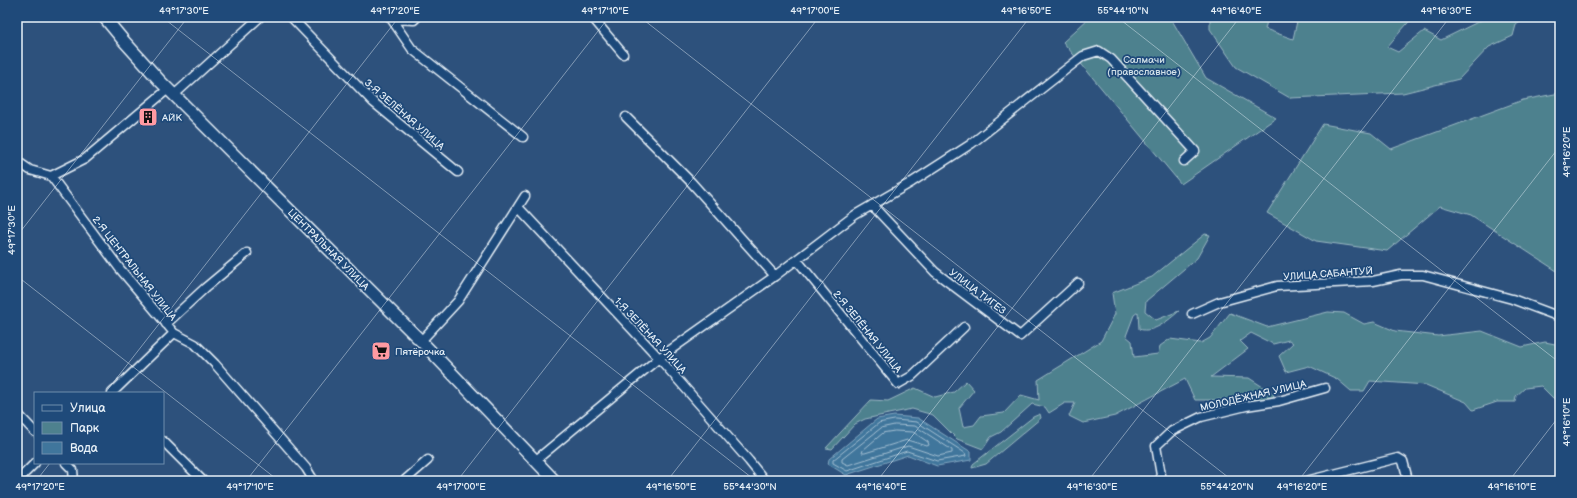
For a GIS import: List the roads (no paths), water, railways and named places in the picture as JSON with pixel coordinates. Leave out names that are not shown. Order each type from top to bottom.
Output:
[{"type":"street","name":"ЦЕНТРАЛЬНАЯ УЛИЦА","points":[[104,17],[171,92],[421,341],[536,460],[554,481]]},
{"type":"street","points":[[17,161],[30,170],[51,176],[85,159],[171,92],[260,17]]},
{"type":"street","name":"3-Я ЗЕЛЁНАЯ УЛИЦА","points":[[291,17],[373,102],[458,172]]},
{"type":"street","points":[[392,18],[414,20],[417,17]]},
{"type":"street","points":[[592,17],[623,54]]},
{"type":"street","points":[[392,18],[412,49],[522,137]]},
{"type":"street","points":[[536,460],[659,358],[797,260],[855,215],[971,144],[1083,56],[1099,51],[1111,59],[1195,151],[1184,161]]},
{"type":"street","points":[[626,117],[691,182],[775,276]]},
{"type":"street","name":"2-Я ЦЕНТРАЛЬНАЯ УЛИЦА","points":[[51,176],[120,269],[166,324],[174,333],[195,344],[226,375],[306,468],[314,481]]},
{"type":"street","points":[[421,341],[458,301],[524,196]]},
{"type":"street","name":"УЛИЦА ТИГЕЗ","points":[[872,205],[935,272],[1020,336],[1078,284]]},
{"type":"street","name":"1-Я ЗЕЛЁНАЯ УЛИЦА","points":[[518,207],[659,358],[749,460],[765,481]]},
{"type":"street","points":[[166,324],[205,288],[247,253]]},
{"type":"street","name":"2-Я ЗЕЛЁНАЯ УЛИЦА","points":[[797,260],[898,384],[912,376],[964,327]]},
{"type":"street","name":"УЛИЦА САБАНТУЙ","points":[[1192,314],[1219,302],[1277,286],[1373,281],[1401,275],[1423,275],[1512,299],[1560,317]]},
{"type":"street","points":[[114,392],[174,333]]},
{"type":"street","name":"МОЛОДЁЖНАЯ УЛИЦА","points":[[1162,481],[1156,446],[1172,431],[1201,417],[1246,406],[1279,401],[1325,388]]},
{"type":"street","points":[[17,413],[34,431]]},
{"type":"street","points":[[164,442],[202,481]]},
{"type":"street","points":[[1306,481],[1398,458],[1403,461],[1408,476],[1405,481]]},
{"type":"street","points":[[404,481],[428,460]]},
{"type":"street","points":[[17,480],[34,464]]},
{"type":"street","points":[[67,464],[73,470],[74,481]]},
{"type":"water","points":[[894,416],[918,418],[971,452],[971,460],[937,466],[908,455],[846,475],[828,464],[829,459],[877,419]]},
{"type":"place","name":"АЙК","points":[[148,117]]},
{"type":"place","name":"Пятёрочка","points":[[381,351]]},
{"type":"park label","name":"Салмачи (православное)","points":[[1144,64]]}]
